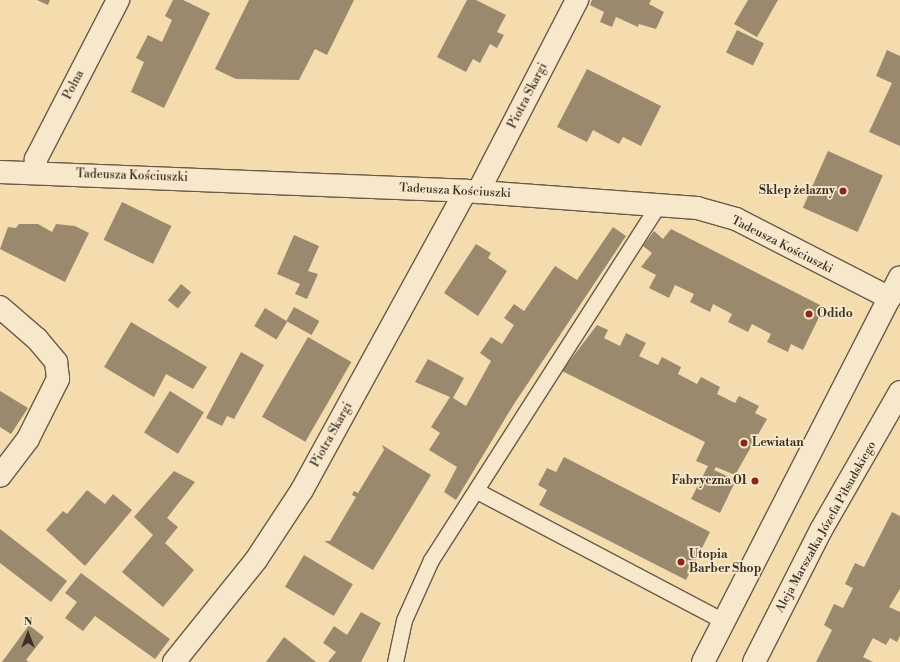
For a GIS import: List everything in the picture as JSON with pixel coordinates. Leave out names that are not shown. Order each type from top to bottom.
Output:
[{"type":"street","name":"Polna","points":[[35,172],[36,159],[118,0]]},
{"type":"street","name":"Piotra Skargi","points":[[174,662],[256,560],[302,490],[472,191],[577,0]]},
{"type":"street","name":"Tadeusza Kościuszki","points":[[0,172],[35,172],[472,191],[659,203],[697,208],[736,219],[890,298]]},
{"type":"street","points":[[703,662],[900,277]]},
{"type":"street","points":[[0,307],[42,345],[56,362],[58,380],[28,439],[0,476]]},
{"type":"street","name":"Aleja Marszałka Józefa Piłsudskiego","points":[[754,662],[821,530],[900,392]]},
{"type":"lane","points":[[395,662],[404,620],[431,560],[477,491],[659,203]]},
{"type":"lane","points":[[477,491],[724,621]]},
{"type":"building","points":[[37,0],[50,0],[48,5]]},
{"type":"building","points":[[173,0],[183,0],[210,13],[164,108],[131,92],[144,62],[136,58],[148,35],[162,42],[172,20],[165,16]]},
{"type":"building","points":[[249,0],[354,0],[327,55],[315,49],[299,80],[236,79],[215,69]]},
{"type":"building","points":[[467,0],[476,0],[506,15],[497,32],[504,35],[497,48],[490,44],[480,63],[473,59],[466,72],[437,57]]},
{"type":"building","points":[[592,0],[651,0],[649,4],[664,12],[656,29],[639,24],[638,27],[616,17],[612,27],[600,22],[604,12],[590,5]]},
{"type":"building","points":[[748,0],[778,0],[757,37],[734,24]]},
{"type":"building","points":[[737,30],[764,43],[753,66],[726,52]]},
{"type":"building","points":[[887,50],[900,56],[900,146],[869,132],[892,83],[876,76]]},
{"type":"building","points":[[587,69],[661,106],[641,146],[623,137],[619,144],[593,130],[587,142],[557,127]]},
{"type":"building","name":"Sklep żelazny","points":[[828,151],[883,175],[858,232],[803,208]]},
{"type":"building","points":[[122,202],[171,226],[153,264],[104,240]]},
{"type":"building","points":[[19,224],[38,224],[52,232],[56,224],[75,226],[89,233],[65,282],[0,249],[8,227],[16,228]]},
{"type":"building","points":[[613,227],[626,236],[514,404],[456,500],[444,492],[457,467],[429,450],[440,433],[431,427],[450,397],[415,382],[428,359],[464,378],[453,398],[466,406],[491,361],[480,353],[491,337],[502,344],[514,325],[504,318],[514,304],[524,311],[555,266],[577,280]]},
{"type":"building","points":[[671,229],[824,307],[803,350],[791,344],[788,352],[767,342],[771,334],[752,324],[748,332],[728,322],[732,314],[713,304],[710,312],[690,302],[694,294],[675,285],[669,298],[649,288],[656,275],[641,267],[652,253],[643,246],[654,231],[663,239]]},
{"type":"building","points":[[294,235],[319,246],[308,271],[318,274],[307,299],[295,294],[300,284],[277,274]]},
{"type":"building","points":[[476,244],[491,253],[488,258],[507,271],[478,316],[444,293]]},
{"type":"building","points":[[181,284],[191,292],[178,309],[168,300]]},
{"type":"building","points":[[294,307],[319,321],[312,335],[286,321]]},
{"type":"building","points":[[265,308],[287,321],[276,339],[254,326]]},
{"type":"building","points":[[131,322],[207,367],[193,389],[166,374],[154,397],[104,367]]},
{"type":"building","points":[[597,325],[608,330],[604,338],[620,346],[626,333],[646,343],[639,356],[658,365],[662,357],[681,367],[678,374],[697,384],[701,377],[720,387],[717,394],[735,403],[739,396],[759,406],[755,413],[767,419],[735,475],[716,467],[714,470],[736,480],[720,513],[691,499],[708,466],[696,461],[705,442],[562,371]]},
{"type":"building","points":[[308,337],[351,362],[305,442],[262,417]]},
{"type":"building","points":[[241,352],[264,365],[234,419],[227,416],[222,426],[206,418]]},
{"type":"building","points":[[0,391],[28,408],[11,434],[0,427]]},
{"type":"building","points":[[170,391],[204,412],[178,454],[144,433]]},
{"type":"building","points":[[382,445],[431,475],[373,570],[324,541],[330,541],[356,497],[352,495],[354,491],[358,493],[384,450]]},
{"type":"building","points":[[564,457],[710,532],[686,580],[539,505],[547,490],[538,485],[547,468],[556,472]]},
{"type":"building","points":[[174,471],[195,482],[167,518],[178,527],[165,543],[194,570],[163,607],[122,572],[153,535],[134,517]]},
{"type":"building","points":[[87,490],[105,504],[113,494],[132,510],[85,566],[46,530],[63,511],[67,514]]},
{"type":"building","points":[[892,512],[900,516],[900,589],[889,607],[900,612],[900,636],[897,642],[890,638],[886,645],[873,638],[863,657],[873,662],[816,662],[832,630],[824,625],[834,604],[843,608],[853,588],[845,584],[855,563],[864,567]]},
{"type":"building","points":[[0,529],[67,581],[51,602],[0,563]]},
{"type":"building","points":[[304,555],[353,584],[334,616],[285,587]]},
{"type":"building","points":[[81,573],[170,639],[155,659],[95,616],[83,631],[65,618],[77,602],[65,593]]},
{"type":"building","points":[[361,612],[381,623],[361,662],[328,662],[336,652],[323,643],[334,626],[347,635]]},
{"type":"building","points":[[29,625],[44,637],[26,660],[29,662],[2,662]]},
{"type":"building","points":[[284,637],[316,662],[266,662]]},
{"type":"place","name":"Sklep żelazny","points":[[843,191]]},
{"type":"place","name":"Odido","points":[[809,314]]},
{"type":"place","name":"Lewiatan","points":[[744,443]]},
{"type":"place","name":"Fabryczna 01","points":[[755,481]]},
{"type":"place","name":"Utopia Barber Shop","points":[[681,562]]}]
